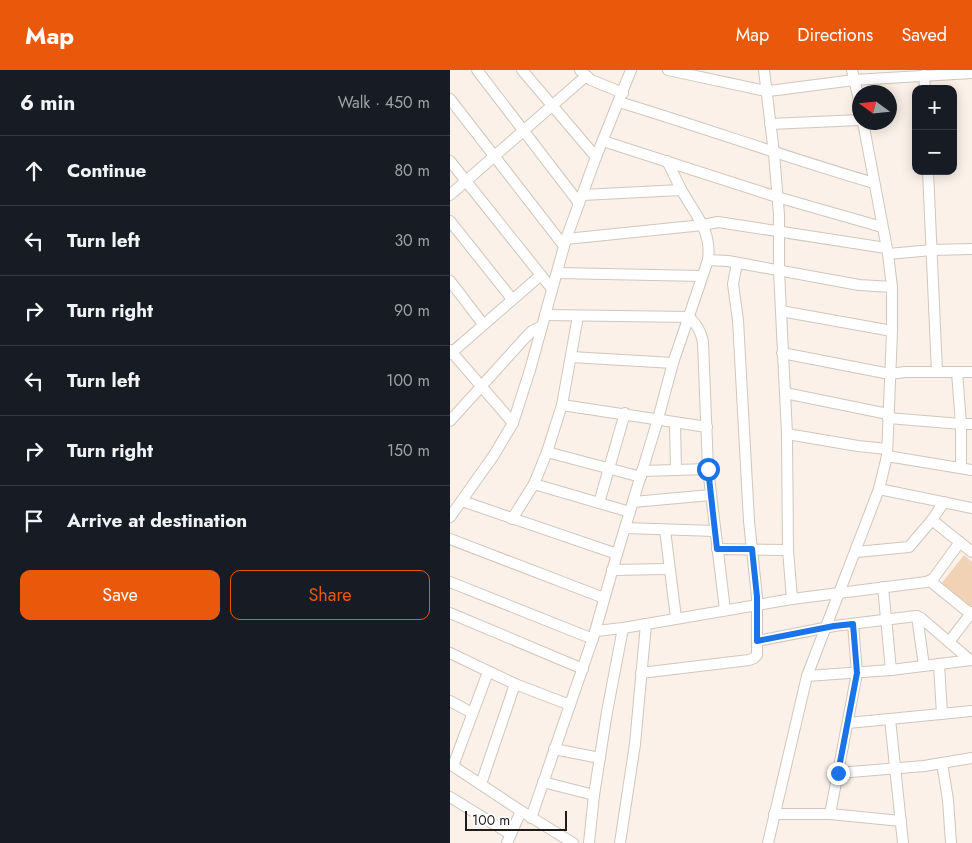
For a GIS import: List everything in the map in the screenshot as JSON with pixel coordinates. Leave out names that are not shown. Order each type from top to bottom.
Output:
[{"type":"street","points":[[477,70],[580,199]]},
{"type":"street","points":[[522,70],[596,157]]},
{"type":"street","points":[[451,512],[462,501],[513,423],[544,321],[565,242],[596,157],[631,70]]},
{"type":"street","points":[[668,70],[766,90],[777,90],[853,75],[972,73],[972,84]]},
{"type":"street","points":[[764,70],[774,153],[780,231],[779,271],[787,434],[788,550],[792,599]]},
{"type":"street","points":[[450,196],[553,106],[583,73],[621,98],[774,153],[874,183]]},
{"type":"street","points":[[924,75],[925,85]]},
{"type":"street","points":[[450,99],[565,242]]},
{"type":"street","points":[[770,124],[852,120]]},
{"type":"street","points":[[768,843],[807,676],[880,489],[887,452],[892,287],[864,130]]},
{"type":"street","points":[[603,141],[778,197],[882,227]]},
{"type":"street","points":[[450,161],[552,290]]},
{"type":"street","points":[[531,818],[594,635],[673,363],[708,260],[709,244],[703,225],[681,190],[667,161]]},
{"type":"street","points":[[928,175],[937,372]]},
{"type":"street","points":[[580,199],[681,190]]},
{"type":"street","points":[[450,221],[512,299]]},
{"type":"street","points":[[565,242],[726,222],[887,251],[972,248]]},
{"type":"street","points":[[708,260],[736,263],[859,285],[892,287]]},
{"type":"street","points":[[642,672],[752,659],[757,654],[756,605],[747,490],[738,320],[733,284],[736,263]]},
{"type":"street","points":[[556,273],[702,276]]},
{"type":"street","points":[[513,423],[451,352],[541,275]]},
{"type":"street","points":[[450,281],[484,324]]},
{"type":"street","points":[[781,311],[892,331]]},
{"type":"street","points":[[512,519],[534,484],[547,452],[562,405],[578,316]]},
{"type":"street","points":[[450,421],[532,331],[544,321],[578,316],[689,317],[696,325],[703,342],[708,469],[725,610]]},
{"type":"street","points":[[782,353],[890,374],[972,372]]},
{"type":"street","points":[[571,357],[673,363]]},
{"type":"street","points":[[957,372],[961,424],[961,468]]},
{"type":"street","points":[[785,393],[888,416],[972,424]]},
{"type":"street","points":[[562,405],[707,427]]},
{"type":"street","points":[[598,503],[625,414]]},
{"type":"street","points":[[675,423],[676,470]]},
{"type":"street","points":[[787,434],[858,446],[972,470]]},
{"type":"street","points":[[547,452],[641,474],[708,469]]},
{"type":"street","points":[[534,484],[598,503],[631,507],[711,495]]},
{"type":"street","points":[[880,489],[972,508]]},
{"type":"street","points":[[462,501],[617,554]]},
{"type":"street","points":[[856,552],[908,547],[932,520],[944,502]]},
{"type":"street","points":[[932,520],[972,552]]},
{"type":"street","points":[[625,528],[715,531]]},
{"type":"street","points":[[665,530],[668,569],[676,618]]},
{"type":"street","points":[[450,539],[604,598]]},
{"type":"street","points":[[450,582],[594,635],[676,618],[792,599],[930,581],[960,542]]},
{"type":"street","points":[[717,549],[788,550]]},
{"type":"street","points":[[612,570],[668,569]]},
{"type":"street","points":[[930,581],[972,614],[949,642]]},
{"type":"street","points":[[883,587],[891,670]]},
{"type":"street","points":[[450,613],[582,668]]},
{"type":"street","points":[[757,641],[825,628],[917,616],[971,660]]},
{"type":"street","points":[[917,616],[924,666]]},
{"type":"street","points":[[620,843],[635,744],[646,624]]},
{"type":"street","points":[[830,814],[857,673],[853,624]]},
{"type":"street","points":[[589,843],[594,795],[623,628]]},
{"type":"street","points":[[450,653],[515,684],[570,705]]},
{"type":"street","points":[[807,676],[891,670],[971,660]]},
{"type":"street","points":[[939,664],[942,714]]},
{"type":"street","points":[[451,767],[488,672]]},
{"type":"street","points":[[481,784],[515,684]]},
{"type":"street","points":[[450,701],[472,712]]},
{"type":"street","points":[[848,723],[972,711]]},
{"type":"street","points":[[890,719],[903,843]]},
{"type":"street","points":[[554,749],[600,758]]},
{"type":"street","points":[[838,773],[942,763],[972,758]]},
{"type":"street","points":[[942,763],[948,800],[951,843]]},
{"type":"street","points":[[451,767],[481,784],[520,814],[531,818],[573,843]]},
{"type":"street","points":[[451,767],[561,843]]},
{"type":"street","points":[[543,782],[594,795]]},
{"type":"street","points":[[450,797],[509,839],[520,814]]},
{"type":"street","points":[[774,814],[830,814],[901,821]]},
{"type":"shaded area","points":[[964,555],[972,562],[972,605],[970,607],[941,584]]},
{"type":"route","points":[[708,469],[717,549],[752,549],[757,597],[757,641],[853,624],[857,673],[838,773]]}]
